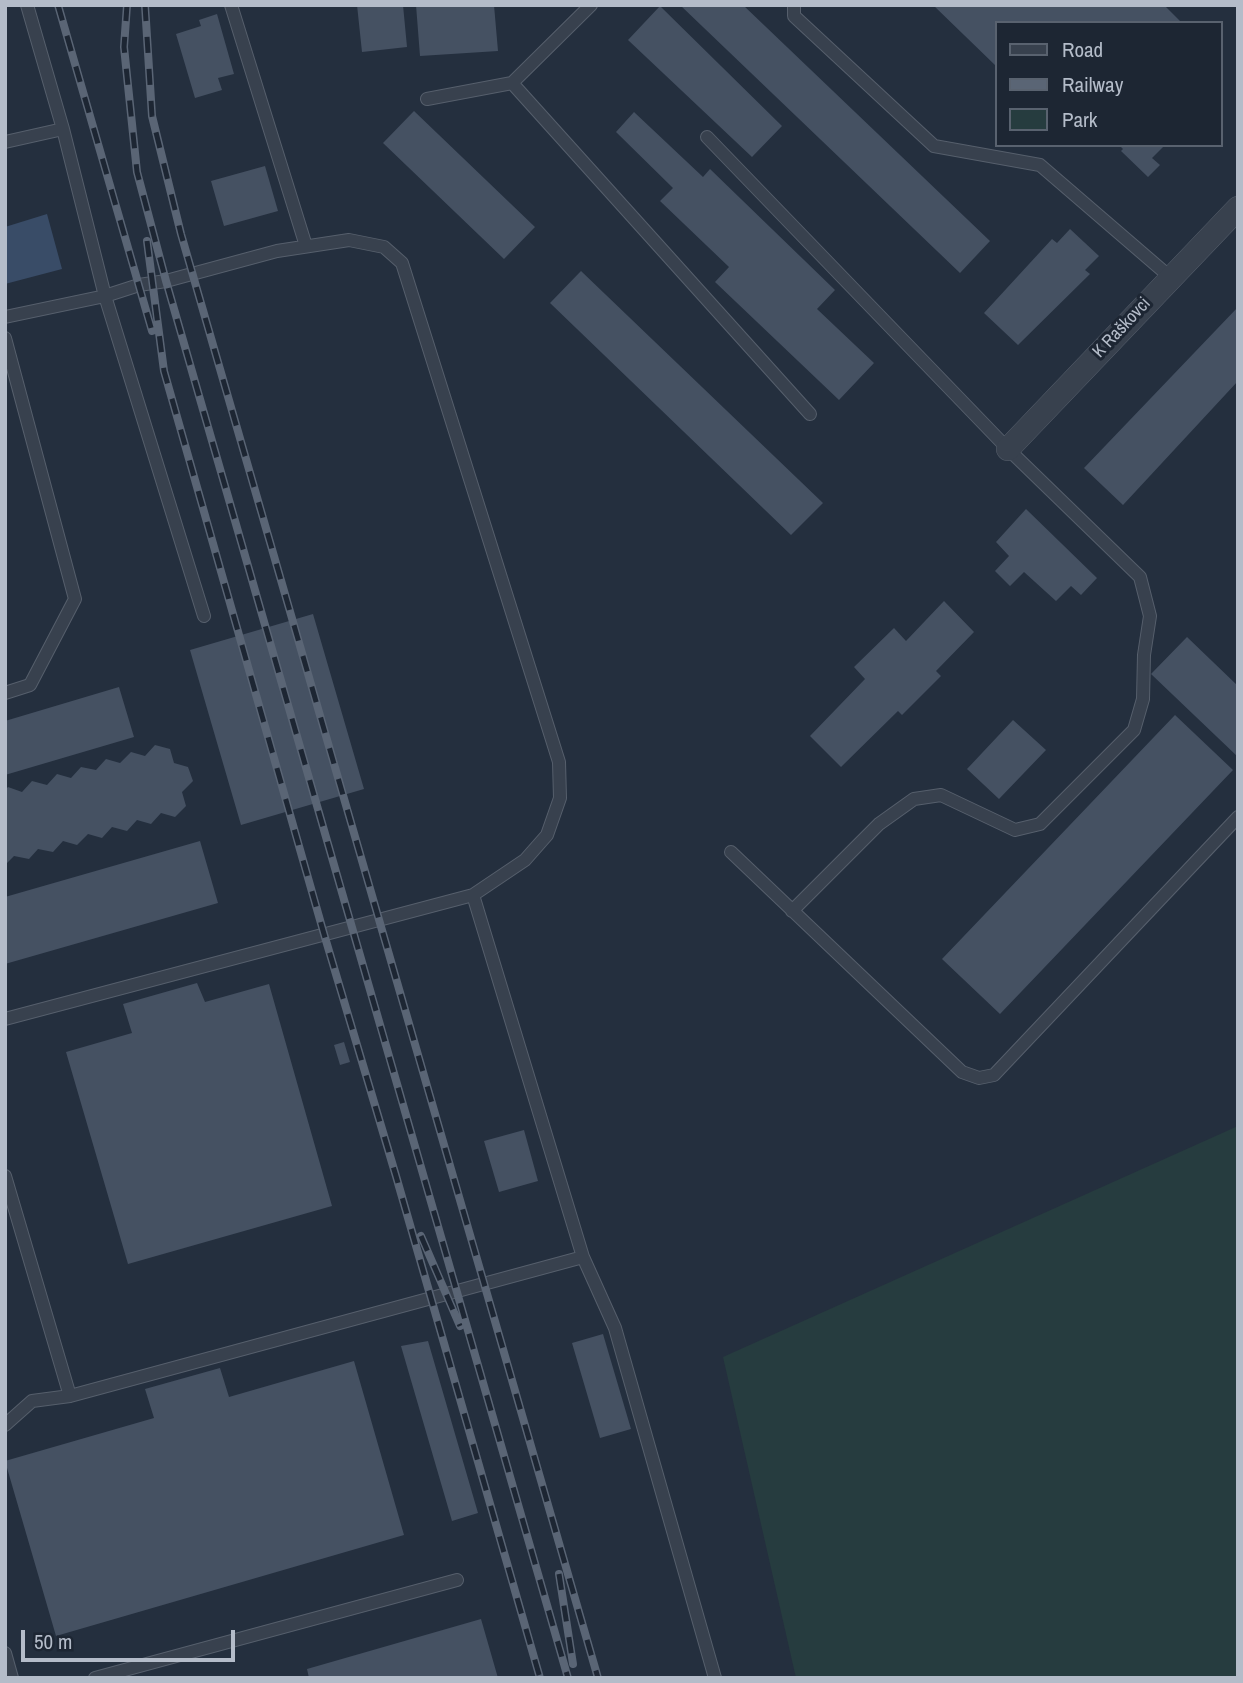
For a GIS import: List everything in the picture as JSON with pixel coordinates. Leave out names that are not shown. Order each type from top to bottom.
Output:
[{"type":"street","name":"K Raškovci","points":[[1008,449],[1238,208]]},
{"type":"lane","points":[[27,5],[63,129],[105,296],[204,616]]},
{"type":"lane","points":[[232,5],[306,246]]},
{"type":"lane","points":[[427,99],[512,83],[592,5]]},
{"type":"lane","points":[[794,5],[794,16],[934,146],[1040,164],[1170,277]]},
{"type":"lane","points":[[512,83],[810,414]]},
{"type":"lane","points":[[5,142],[63,129]]},
{"type":"lane","points":[[707,137],[1008,449],[1140,577],[1150,616],[1144,655],[1143,699],[1134,730],[1040,824],[1015,830],[941,795],[914,799],[878,824],[792,911]]},
{"type":"lane","points":[[5,317],[105,296],[278,251],[349,240],[384,247],[402,263],[559,762],[560,798],[547,835],[525,860],[472,895],[5,1019]]},
{"type":"lane","points":[[5,338],[75,599],[30,685],[5,694]]},
{"type":"lane","points":[[731,852],[962,1072],[979,1078],[994,1075],[1238,817]]},
{"type":"lane","points":[[472,895],[583,1257],[615,1328],[715,1678]]},
{"type":"lane","points":[[5,1176],[70,1396]]},
{"type":"lane","points":[[5,1425],[32,1401],[70,1396],[583,1257]]},
{"type":"lane","points":[[95,1678],[457,1580]]},
{"type":"lane","points":[[5,1653],[12,1678]]},
{"type":"green space","points":[[1238,1126],[1238,1678],[796,1678],[723,1357]]},
{"type":"water","points":[[47,214],[62,269],[5,284],[5,227]]},
{"type":"building","points":[[357,5],[403,5],[407,47],[362,52]]},
{"type":"building","points":[[416,5],[494,5],[498,51],[420,56]]},
{"type":"building","points":[[680,5],[743,5],[990,241],[960,273]]},
{"type":"building","points":[[933,5],[1164,5],[1180,21],[995,21],[995,65]]},
{"type":"building","points":[[660,6],[782,126],[752,157],[628,40]]},
{"type":"building","points":[[217,14],[234,74],[218,78],[222,90],[195,98],[176,34],[201,26],[199,20]]},
{"type":"building","points":[[414,111],[535,227],[504,259],[383,143]]},
{"type":"building","points":[[634,112],[703,177],[710,169],[835,290],[817,309],[874,363],[839,400],[715,282],[729,267],[660,201],[673,188],[616,132]]},
{"type":"building","points":[[1121,147],[1163,147],[1152,158],[1160,165],[1148,177],[1121,151]]},
{"type":"building","points":[[265,166],[278,211],[224,226],[211,181]]},
{"type":"building","points":[[1070,229],[1099,256],[1085,270],[1090,274],[1018,345],[984,313],[1052,239],[1057,243]]},
{"type":"building","points":[[581,271],[823,503],[791,535],[550,303]]},
{"type":"building","points":[[1238,307],[1238,381],[1123,505],[1084,468]]},
{"type":"building","points":[[1026,509],[1097,578],[1081,595],[1071,586],[1056,601],[1024,572],[1010,586],[995,571],[1009,556],[996,542]]},
{"type":"building","points":[[944,601],[974,632],[936,671],[941,676],[902,715],[898,711],[841,767],[810,736],[865,679],[854,667],[894,628],[906,641]]},
{"type":"building","points":[[313,614],[364,789],[241,825],[190,650]]},
{"type":"building","points":[[1187,637],[1238,686],[1238,757],[1151,674]]},
{"type":"building","points":[[119,687],[134,737],[5,775],[5,721]]},
{"type":"building","points":[[1175,715],[1233,770],[1000,1014],[942,959]]},
{"type":"building","points":[[1013,720],[1046,750],[999,799],[967,769]]},
{"type":"building","points":[[155,745],[170,749],[174,763],[188,767],[193,781],[182,792],[186,806],[175,817],[161,813],[151,824],[137,820],[127,831],[112,827],[102,838],[88,834],[77,845],[63,841],[53,852],[38,849],[29,859],[14,856],[5,865],[5,790],[8,787],[22,792],[32,781],[47,785],[57,774],[71,778],[81,767],[96,770],[106,759],[120,763],[131,752],[145,756]]},
{"type":"building","points":[[200,841],[218,903],[5,964],[5,897]]},
{"type":"building","points":[[197,983],[205,1002],[269,984],[332,1206],[128,1264],[66,1052],[132,1033],[123,1004]]},
{"type":"building","points":[[344,1042],[350,1062],[340,1065],[334,1045]]},
{"type":"building","points":[[524,1130],[538,1181],[499,1192],[484,1141]]},
{"type":"building","points":[[603,1334],[631,1429],[600,1438],[572,1343]]},
{"type":"building","points":[[428,1341],[478,1513],[452,1521],[401,1346]]},
{"type":"building","points":[[354,1361],[404,1535],[56,1636],[5,1461],[154,1418],[145,1389],[220,1368],[229,1397]]},
{"type":"building","points":[[481,1619],[498,1678],[309,1678],[307,1669]]},
{"type":"railway","points":[[58,5],[152,331]]},
{"type":"railway","points":[[127,5],[124,47],[137,172],[166,281],[568,1678]]},
{"type":"railway","points":[[145,5],[152,116],[181,234],[598,1678]]},
{"type":"railway","points":[[147,241],[164,371],[540,1678]]},
{"type":"railway","points":[[421,1236],[460,1326]]},
{"type":"railway","points":[[559,1574],[573,1664]]}]
